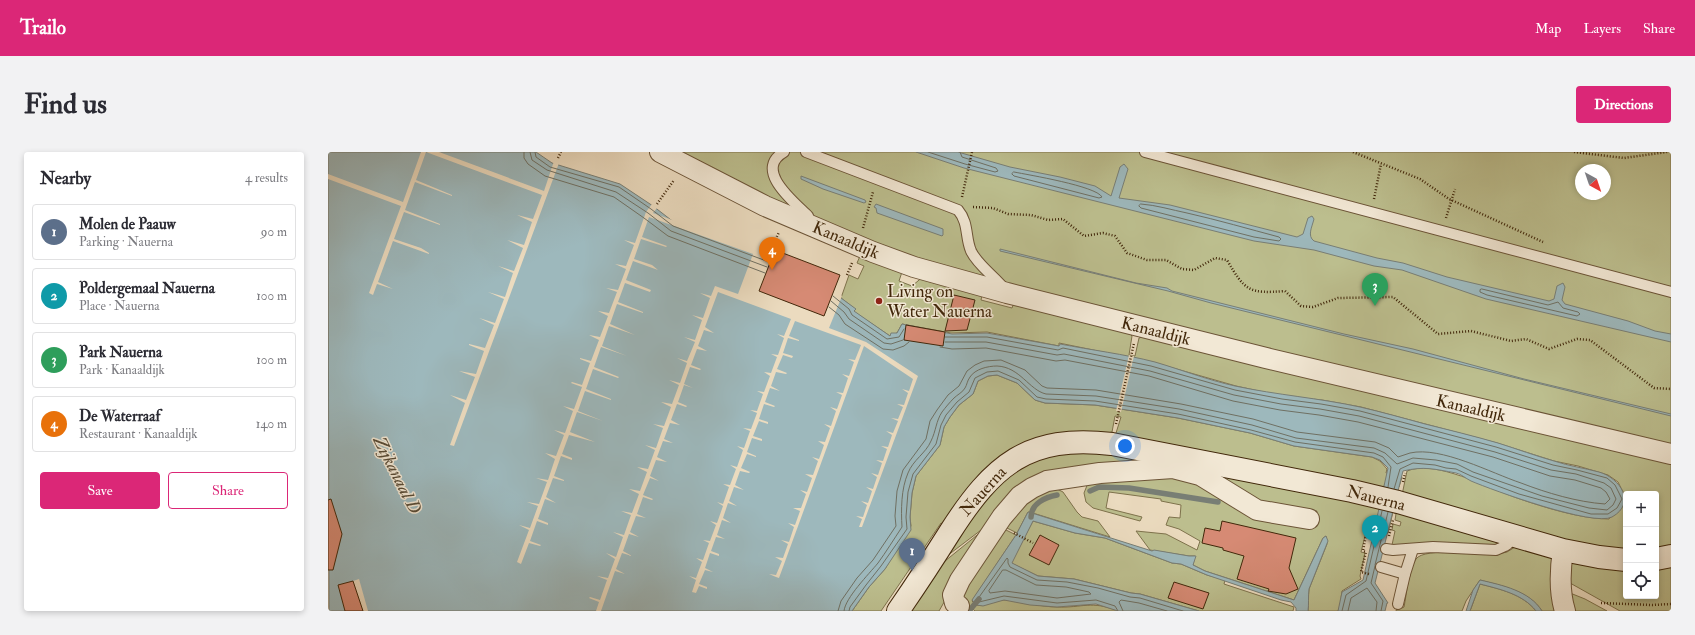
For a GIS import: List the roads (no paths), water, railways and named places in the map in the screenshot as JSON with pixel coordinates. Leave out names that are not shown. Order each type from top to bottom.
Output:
[{"type":"street","name":"Kanaaldijk","points":[[660,152],[765,206],[859,246],[914,267],[1007,293],[1317,371],[1671,454]]},
{"type":"street","name":"Nauerna","points":[[898,611],[970,502],[999,469],[1020,456],[1051,445],[1087,442],[1112,444],[1184,464],[1366,494],[1563,550],[1623,560]]},
{"type":"street","name":"Nauerna","points":[[959,606],[955,603],[953,595],[960,580],[1002,517],[1020,496],[1032,488],[1048,482],[1100,473],[1164,468],[1184,464],[1257,510],[1309,520]]},
{"type":"street","points":[[1563,550],[1561,564],[1561,586],[1565,611]]},
{"type":"street","points":[[1659,558],[1671,556]]},
{"type":"lane","points":[[784,152],[776,160],[773,166],[775,179],[779,186],[808,216],[811,226]]},
{"type":"lane","points":[[806,152],[960,208],[966,224],[968,242],[971,251],[1007,293]]},
{"type":"lane","points":[[1144,152],[1671,292]]},
{"type":"lane","points":[[1386,549],[1393,550],[1434,547],[1496,550],[1508,544],[1510,535]]},
{"type":"lane","points":[[1398,604],[1413,549]]},
{"type":"lane","points":[[1381,567],[1405,574]]},
{"type":"water","name":"Zijkanaal D","points":[[328,152],[536,152],[552,163],[620,184],[675,223],[741,247],[841,298],[856,309],[854,311],[890,336],[891,333],[897,333],[902,324],[952,334],[987,333],[1143,359],[1235,386],[1360,407],[1480,438],[1560,463],[1607,475],[1619,485],[1623,492],[1623,505],[1619,511],[1612,517],[1602,519],[1585,517],[1520,499],[1471,481],[1456,473],[1423,468],[1403,471],[1375,583],[1388,603],[1385,611],[1338,611],[1342,592],[1363,580],[1388,468],[1380,460],[1372,457],[1294,446],[1250,433],[1178,418],[1095,405],[1045,403],[1035,400],[1017,383],[997,375],[988,376],[978,381],[973,394],[959,405],[950,417],[944,427],[940,445],[916,476],[912,493],[910,517],[911,530],[885,569],[869,587],[852,611],[329,611]]},
{"type":"water","points":[[916,152],[958,152],[1010,167],[1095,186],[1111,196],[1120,167],[1124,164],[1128,169],[1119,198],[1170,205],[1297,237],[1303,234],[1308,218],[1312,216],[1314,219],[1310,234],[1314,241],[1377,258],[1403,263],[1447,277],[1549,301],[1554,299],[1557,286],[1563,283],[1565,287],[1562,300],[1565,304],[1628,321],[1655,331],[1671,334],[1671,342],[1486,299],[1402,270],[1374,266],[1314,250],[1254,241],[964,168]]},
{"type":"water","points":[[801,176],[865,200],[866,202],[864,203],[823,189],[801,179]]},
{"type":"water","points":[[876,204],[943,229],[943,235],[942,236],[877,213],[876,208],[874,207]]},
{"type":"water","points":[[1000,249],[1136,283],[1167,288],[1172,291],[1344,334],[1413,349],[1524,379],[1671,414],[1671,416],[1211,303],[1168,291],[1000,251]]},
{"type":"water","points":[[1028,512],[1152,551],[1154,550],[1196,556],[1193,565],[1205,571],[1294,600],[1323,538],[1326,536],[1328,541],[1309,589],[1308,611],[1296,611],[1296,608],[1291,602],[1207,575],[1181,564],[1172,563],[1105,538],[1075,533],[1033,521],[1012,563],[1038,576],[1074,579],[1140,594],[1199,611],[1118,611],[1096,604],[1057,607],[1030,605],[1004,600],[983,606],[976,605],[972,600],[1016,535]]},
{"type":"water","points":[[1480,580],[1497,584],[1523,594],[1537,604],[1542,611],[1536,611],[1531,605],[1518,596],[1480,584],[1470,611],[1466,611],[1473,590]]},
{"type":"waterway","points":[[1090,491],[1099,487],[1129,488],[1218,502]]},
{"type":"waterway","points":[[1031,517],[1033,508],[1036,505],[1048,497],[1057,495]]},
{"type":"waterway","points":[[969,611],[979,599]]},
{"type":"place","name":"De Waterraaf","points":[[772,270]]},
{"type":"place","name":"Living on Water Nauerna","points":[[879,301]]},
{"type":"place","name":"Park Nauerna","points":[[1375,306]]},
{"type":"place","name":"Poldergemaal Nauerna","points":[[1375,548]]},
{"type":"place","name":"Molen de Paauw","points":[[912,571]]}]
